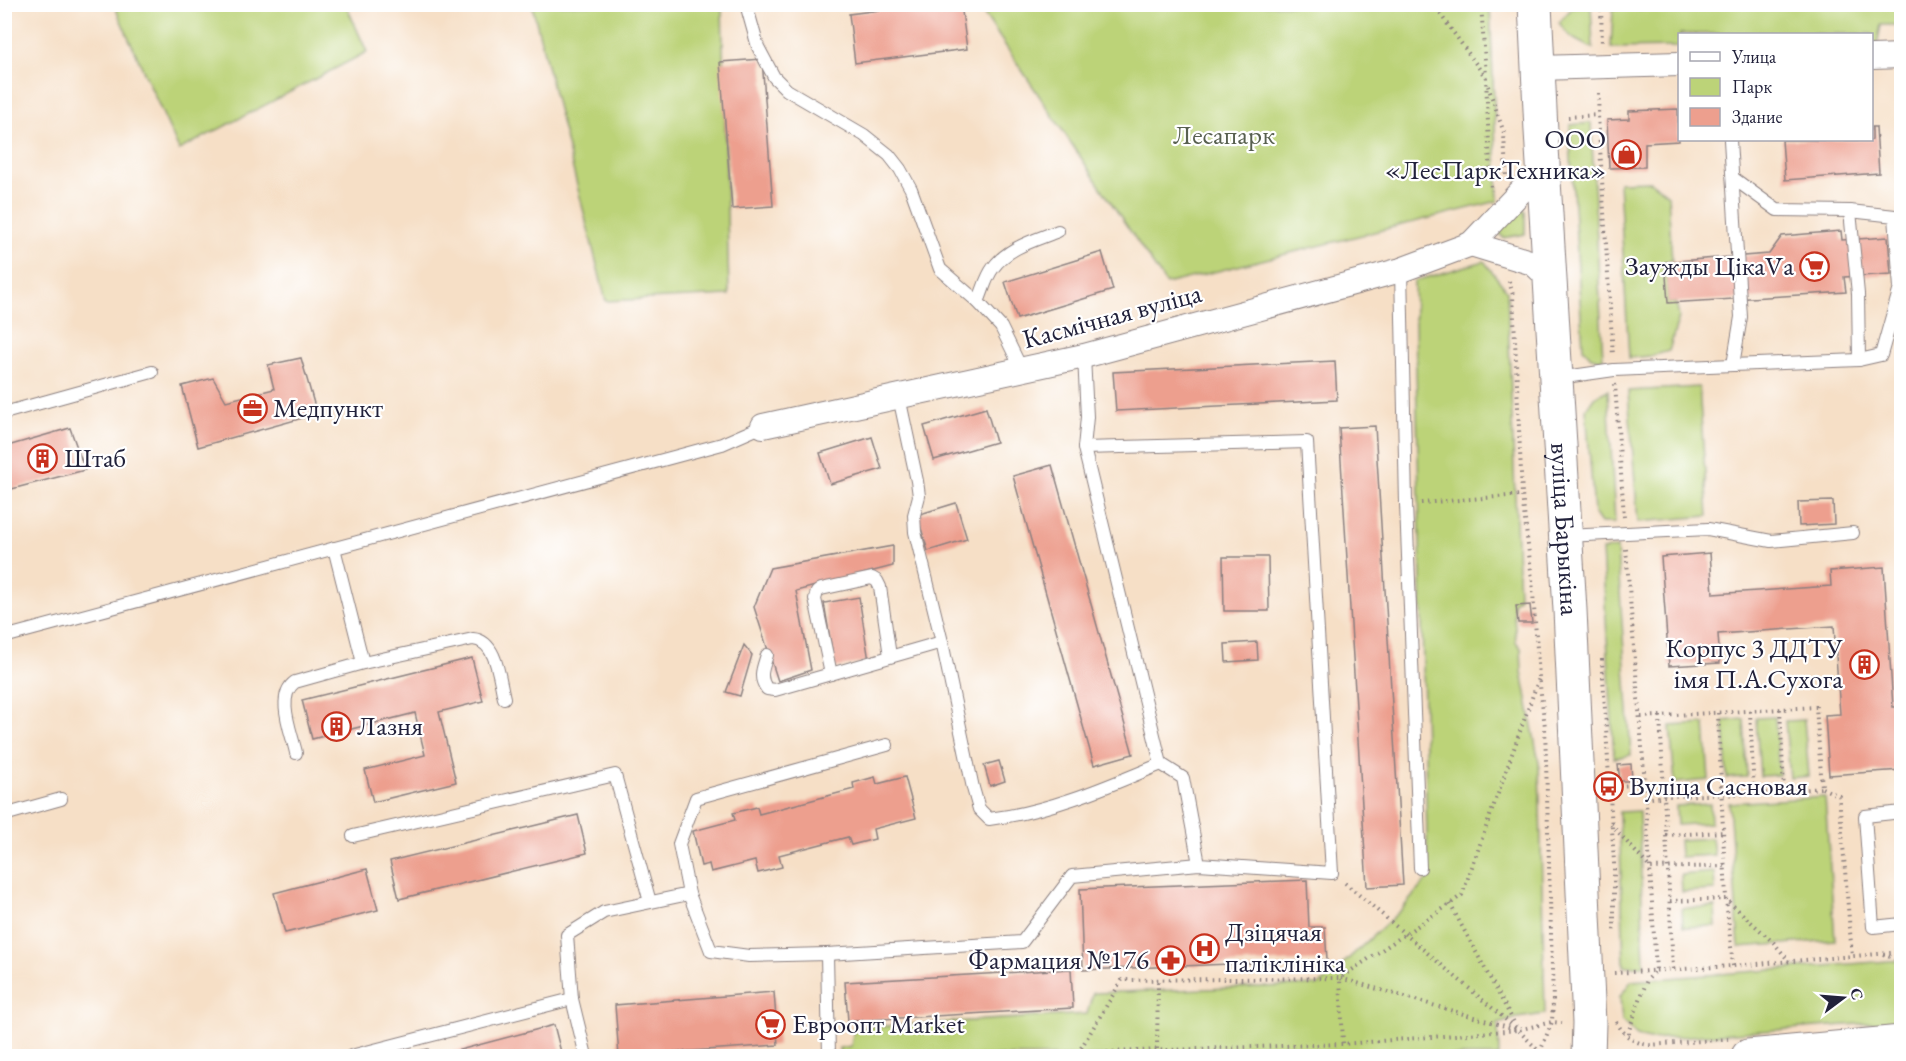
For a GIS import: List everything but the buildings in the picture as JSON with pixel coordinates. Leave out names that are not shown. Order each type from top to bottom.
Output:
[{"type":"main road","name":"вуліца Барыкіна","points":[[1535,4],[1581,813],[1590,1023],[1588,1056]]},
{"type":"main road","points":[[1748,1056],[1902,1042]]},
{"type":"street","points":[[1873,57],[1902,56]]},
{"type":"street","points":[[1538,68],[1678,64]]},
{"type":"street","name":"Касмічная вуліца","points":[[763,426],[1084,356],[1401,270],[1471,244],[1544,170]]},
{"type":"street","points":[[1471,244],[1533,263],[1550,279]]},
{"type":"lane","points":[[746,4],[758,47],[774,77],[787,90],[864,135],[889,155],[900,169],[911,189],[940,269],[978,302],[1001,327],[1022,370]]},
{"type":"lane","points":[[1730,141],[1741,317],[1733,364]]},
{"type":"lane","points":[[1557,378],[1614,370],[1859,360],[1881,355],[1900,288],[1895,216],[1777,210],[1733,178]]},
{"type":"lane","points":[[1850,212],[1858,294],[1859,360]]},
{"type":"lane","points":[[978,302],[992,269],[1000,259],[1022,245],[1058,231]]},
{"type":"lane","points":[[1401,270],[1406,504],[1420,868]]},
{"type":"lane","points":[[1084,356],[1087,417],[1084,448],[1161,764],[1183,778],[1199,864]]},
{"type":"lane","points":[[4,412],[153,372]]},
{"type":"lane","points":[[899,397],[919,496],[914,515],[915,532],[942,642],[972,788],[979,809],[989,819],[1010,816],[1087,794],[1161,764]]},
{"type":"lane","points":[[4,637],[722,444],[763,426]]},
{"type":"lane","points":[[887,745],[696,798],[680,844],[689,894],[711,951],[749,956],[827,954],[1022,942],[1072,876],[1199,864],[1332,873],[1307,442],[1084,448]]},
{"type":"lane","points":[[1565,536],[1708,529],[1771,541],[1853,533]]},
{"type":"lane","points":[[334,548],[363,663]]},
{"type":"lane","points":[[831,674],[815,599],[817,592],[821,590],[872,578],[877,581],[880,587],[890,656]]},
{"type":"lane","points":[[296,753],[286,708],[285,695],[288,687],[295,682],[363,663],[481,639],[492,653],[504,698]]},
{"type":"lane","points":[[767,655],[761,671],[762,682],[766,689],[775,690],[942,642]]},
{"type":"lane","points":[[352,836],[615,775],[650,902]]},
{"type":"lane","points":[[4,815],[61,799]]},
{"type":"lane","points":[[1902,812],[1865,816],[1873,927],[1902,924]]},
{"type":"lane","points":[[586,1056],[572,999],[567,935],[604,912],[689,894]]},
{"type":"lane","points":[[827,954],[829,1056]]},
{"type":"lane","points":[[351,1056],[572,999]]},
{"type":"path","points":[[1433,4],[1486,78],[1504,133]]},
{"type":"path","points":[[1481,4],[1491,196]]},
{"type":"path","points":[[1601,4],[1602,48]]},
{"type":"path","points":[[1599,93],[1598,115],[1614,370],[1641,717],[1656,971],[1647,980],[1629,1030],[1629,1039]]},
{"type":"path","points":[[1568,117],[1598,115]]},
{"type":"path","points":[[1332,873],[1518,1030],[1540,1052],[1552,1022],[1545,727],[1522,495],[1514,295],[1505,268]]},
{"type":"path","points":[[1406,504],[1522,495]]},
{"type":"path","points":[[1601,653],[1614,863]]},
{"type":"path","points":[[1340,978],[1462,896],[1539,677]]},
{"type":"path","points":[[1641,717],[1816,707],[1822,788]]},
{"type":"path","points":[[1780,709],[1784,791]]},
{"type":"path","points":[[1750,711],[1754,794]]},
{"type":"path","points":[[1718,713],[1726,899],[1733,966]]},
{"type":"path","points":[[1660,716],[1673,969]]},
{"type":"path","points":[[1608,786],[1645,784]]},
{"type":"path","points":[[1646,799],[1665,796],[1754,794],[1822,788],[1839,796],[1852,956]]},
{"type":"path","points":[[1611,824],[1650,868]]},
{"type":"path","points":[[1666,835],[1724,832]]},
{"type":"path","points":[[1650,868],[1725,866]]},
{"type":"path","points":[[1670,902],[1726,899],[1790,961]]},
{"type":"path","points":[[1450,904],[1518,1030]]},
{"type":"path","points":[[1614,973],[1902,952]]},
{"type":"path","points":[[1881,953],[1902,962]]},
{"type":"path","points":[[1078,1053],[1122,980],[1340,978],[1518,1030]]},
{"type":"path","points":[[1340,978],[1343,1044]]},
{"type":"path","points":[[1157,1049],[1158,981]]},
{"type":"path","points":[[861,1056],[869,1054],[1078,1053],[1343,1044],[1518,1030],[1552,1022],[1563,1023]]},
{"type":"green space","points":[[1694,4],[1901,5],[1901,25],[1881,25],[1877,45],[1873,45],[1873,33],[1678,33],[1678,47],[1611,48],[1613,9]]},
{"type":"green space","points":[[114,5],[346,5],[367,52],[179,150]]},
{"type":"green space","points":[[532,5],[722,5],[729,295],[606,301]]},
{"type":"green space","name":"Лесапарк","points":[[978,5],[1490,5],[1498,201],[1166,284]]},
{"type":"green space","points":[[1574,6],[1591,6],[1593,48],[1573,38],[1559,22]]},
{"type":"green space","points":[[1591,123],[1603,360],[1591,357],[1583,348],[1570,142],[1570,125]]},
{"type":"green space","points":[[1650,181],[1668,195],[1672,261],[1665,262],[1668,303],[1676,303],[1679,317],[1669,351],[1651,356],[1629,358],[1619,182]]},
{"type":"green space","points":[[1518,209],[1525,212],[1525,234],[1503,238],[1498,231]]},
{"type":"green space","points":[[1484,261],[1507,291],[1519,597],[1513,603],[1516,642],[1521,648],[1522,672],[1539,763],[1545,1014],[1517,1018],[1498,1024],[1499,1056],[840,1056],[839,1048],[851,1046],[854,1028],[1087,1014],[1093,993],[1320,985],[1402,909],[1428,878],[1414,281]]},
{"type":"green space","points":[[1699,387],[1708,516],[1638,522],[1628,391]]},
{"type":"green space","points":[[1608,390],[1615,523],[1601,523],[1594,513],[1586,409],[1594,397]]},
{"type":"green space","points":[[1617,548],[1631,755],[1614,758],[1602,550]]},
{"type":"green space","points":[[1775,717],[1779,775],[1760,776],[1756,718]]},
{"type":"green space","points":[[1744,719],[1747,777],[1727,778],[1724,721]]},
{"type":"green space","points":[[1804,720],[1809,776],[1790,778],[1785,721]]},
{"type":"green space","points":[[1705,724],[1709,780],[1675,783],[1670,726]]},
{"type":"green space","points":[[1825,797],[1835,940],[1739,947],[1729,803]]},
{"type":"green space","points":[[1710,804],[1711,823],[1677,825],[1676,806]]},
{"type":"green space","points":[[1639,811],[1644,966],[1624,966],[1619,812]]},
{"type":"green space","points":[[1712,838],[1714,855],[1680,857],[1679,840]]},
{"type":"green space","points":[[1714,872],[1715,890],[1682,892],[1681,875]]},
{"type":"green space","points":[[1715,907],[1716,926],[1683,927],[1682,908]]},
{"type":"green space","points":[[1901,960],[1901,1021],[1650,1039],[1637,1036],[1622,1021],[1620,997],[1631,981]]},
{"type":"place","name":"ООО «ЛесПаркТехника»","points":[[1627,155]]},
{"type":"place","name":"Заужды ЦікаVа","points":[[1815,266]]},
{"type":"place","name":"Медпункт","points":[[252,408]]},
{"type":"place","name":"Штаб","points":[[43,458]]},
{"type":"place","name":"Корпус 3 ДДТУ імя П.А.Сухога","points":[[1864,664]]},
{"type":"place","name":"Лазня","points":[[336,726]]},
{"type":"place","name":"Вуліца Сасновая","points":[[1608,786]]},
{"type":"place","name":"Дзіцячая паліклініка","points":[[1204,948]]},
{"type":"place","name":"Фармация №176","points":[[1170,960]]},
{"type":"place","name":"Евроопт Market","points":[[771,1024]]}]
